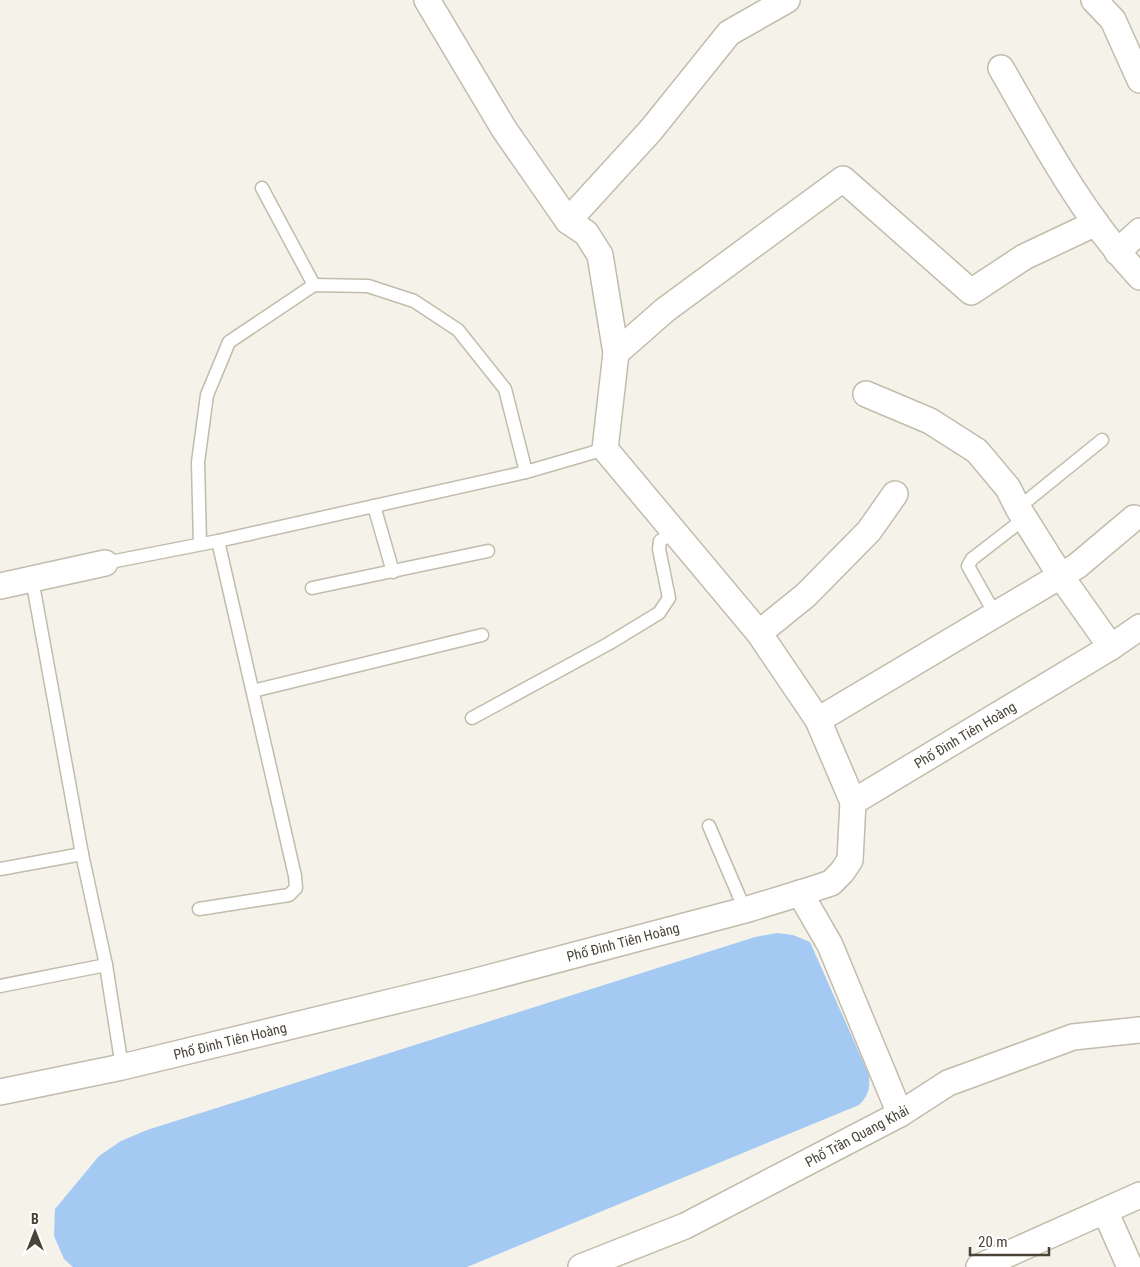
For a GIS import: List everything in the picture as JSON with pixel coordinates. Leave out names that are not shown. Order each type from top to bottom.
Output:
[{"type":"street","points":[[427,0],[504,129],[568,220],[586,233],[600,255],[616,353],[605,449],[759,633],[818,720],[853,802]]},
{"type":"street","points":[[568,220],[651,130],[730,33],[756,10],[787,0]]},
{"type":"street","points":[[1094,0],[1113,20],[1140,80]]},
{"type":"street","points":[[1001,68],[1056,164],[1117,252],[1140,277]]},
{"type":"street","points":[[616,353],[665,310],[843,179],[971,292],[1024,257],[1096,223]]},
{"type":"street","points":[[1117,252],[1140,231]]},
{"type":"street","points":[[866,394],[930,421],[977,451],[1008,488],[1060,576],[1111,647]]},
{"type":"street","points":[[759,633],[806,595],[869,531],[895,494]]},
{"type":"street","points":[[818,720],[1077,566],[1134,518]]},
{"type":"street","points":[[0,586],[106,563]]},
{"type":"street","name":"Phố Đinh Tiên Hoàng","points":[[0,1092],[122,1067],[469,983],[745,910],[830,883],[842,872],[850,860],[853,802],[1111,647],[1140,627]]},
{"type":"street","points":[[800,893],[830,945],[900,1114]]},
{"type":"street","name":"Phố Trần Quang Khải","points":[[581,1267],[686,1226],[900,1114],[948,1083],[1073,1038],[1140,1030]]},
{"type":"street","points":[[979,1267],[1140,1195]]},
{"type":"street","points":[[1105,1211],[1130,1267]]},
{"type":"lane","points":[[262,188],[314,285]]},
{"type":"lane","points":[[200,544],[198,462],[207,395],[228,342],[314,285],[368,286],[414,301],[458,330],[505,389],[526,472]]},
{"type":"lane","points":[[995,614],[968,566],[972,559],[1102,440]]},
{"type":"lane","points":[[106,563],[218,541],[526,472],[605,449]]},
{"type":"lane","points":[[374,506],[393,572]]},
{"type":"lane","points":[[472,718],[608,644],[659,613],[669,598],[659,548],[660,541],[674,531]]},
{"type":"lane","points":[[199,909],[289,895],[296,888],[295,876],[218,541]]},
{"type":"lane","points":[[312,588],[488,551]]},
{"type":"lane","points":[[32,579],[82,854],[106,965],[122,1067]]},
{"type":"lane","points":[[253,691],[482,635]]},
{"type":"lane","points":[[709,826],[745,910]]},
{"type":"lane","points":[[0,869],[82,854]]},
{"type":"lane","points":[[0,986],[106,965]]},
{"type":"water","points":[[777,933],[793,935],[810,942],[869,1075],[868,1091],[859,1105],[467,1267],[73,1267],[64,1259],[54,1236],[55,1209],[99,1156],[121,1141],[147,1130],[755,937]]}]
